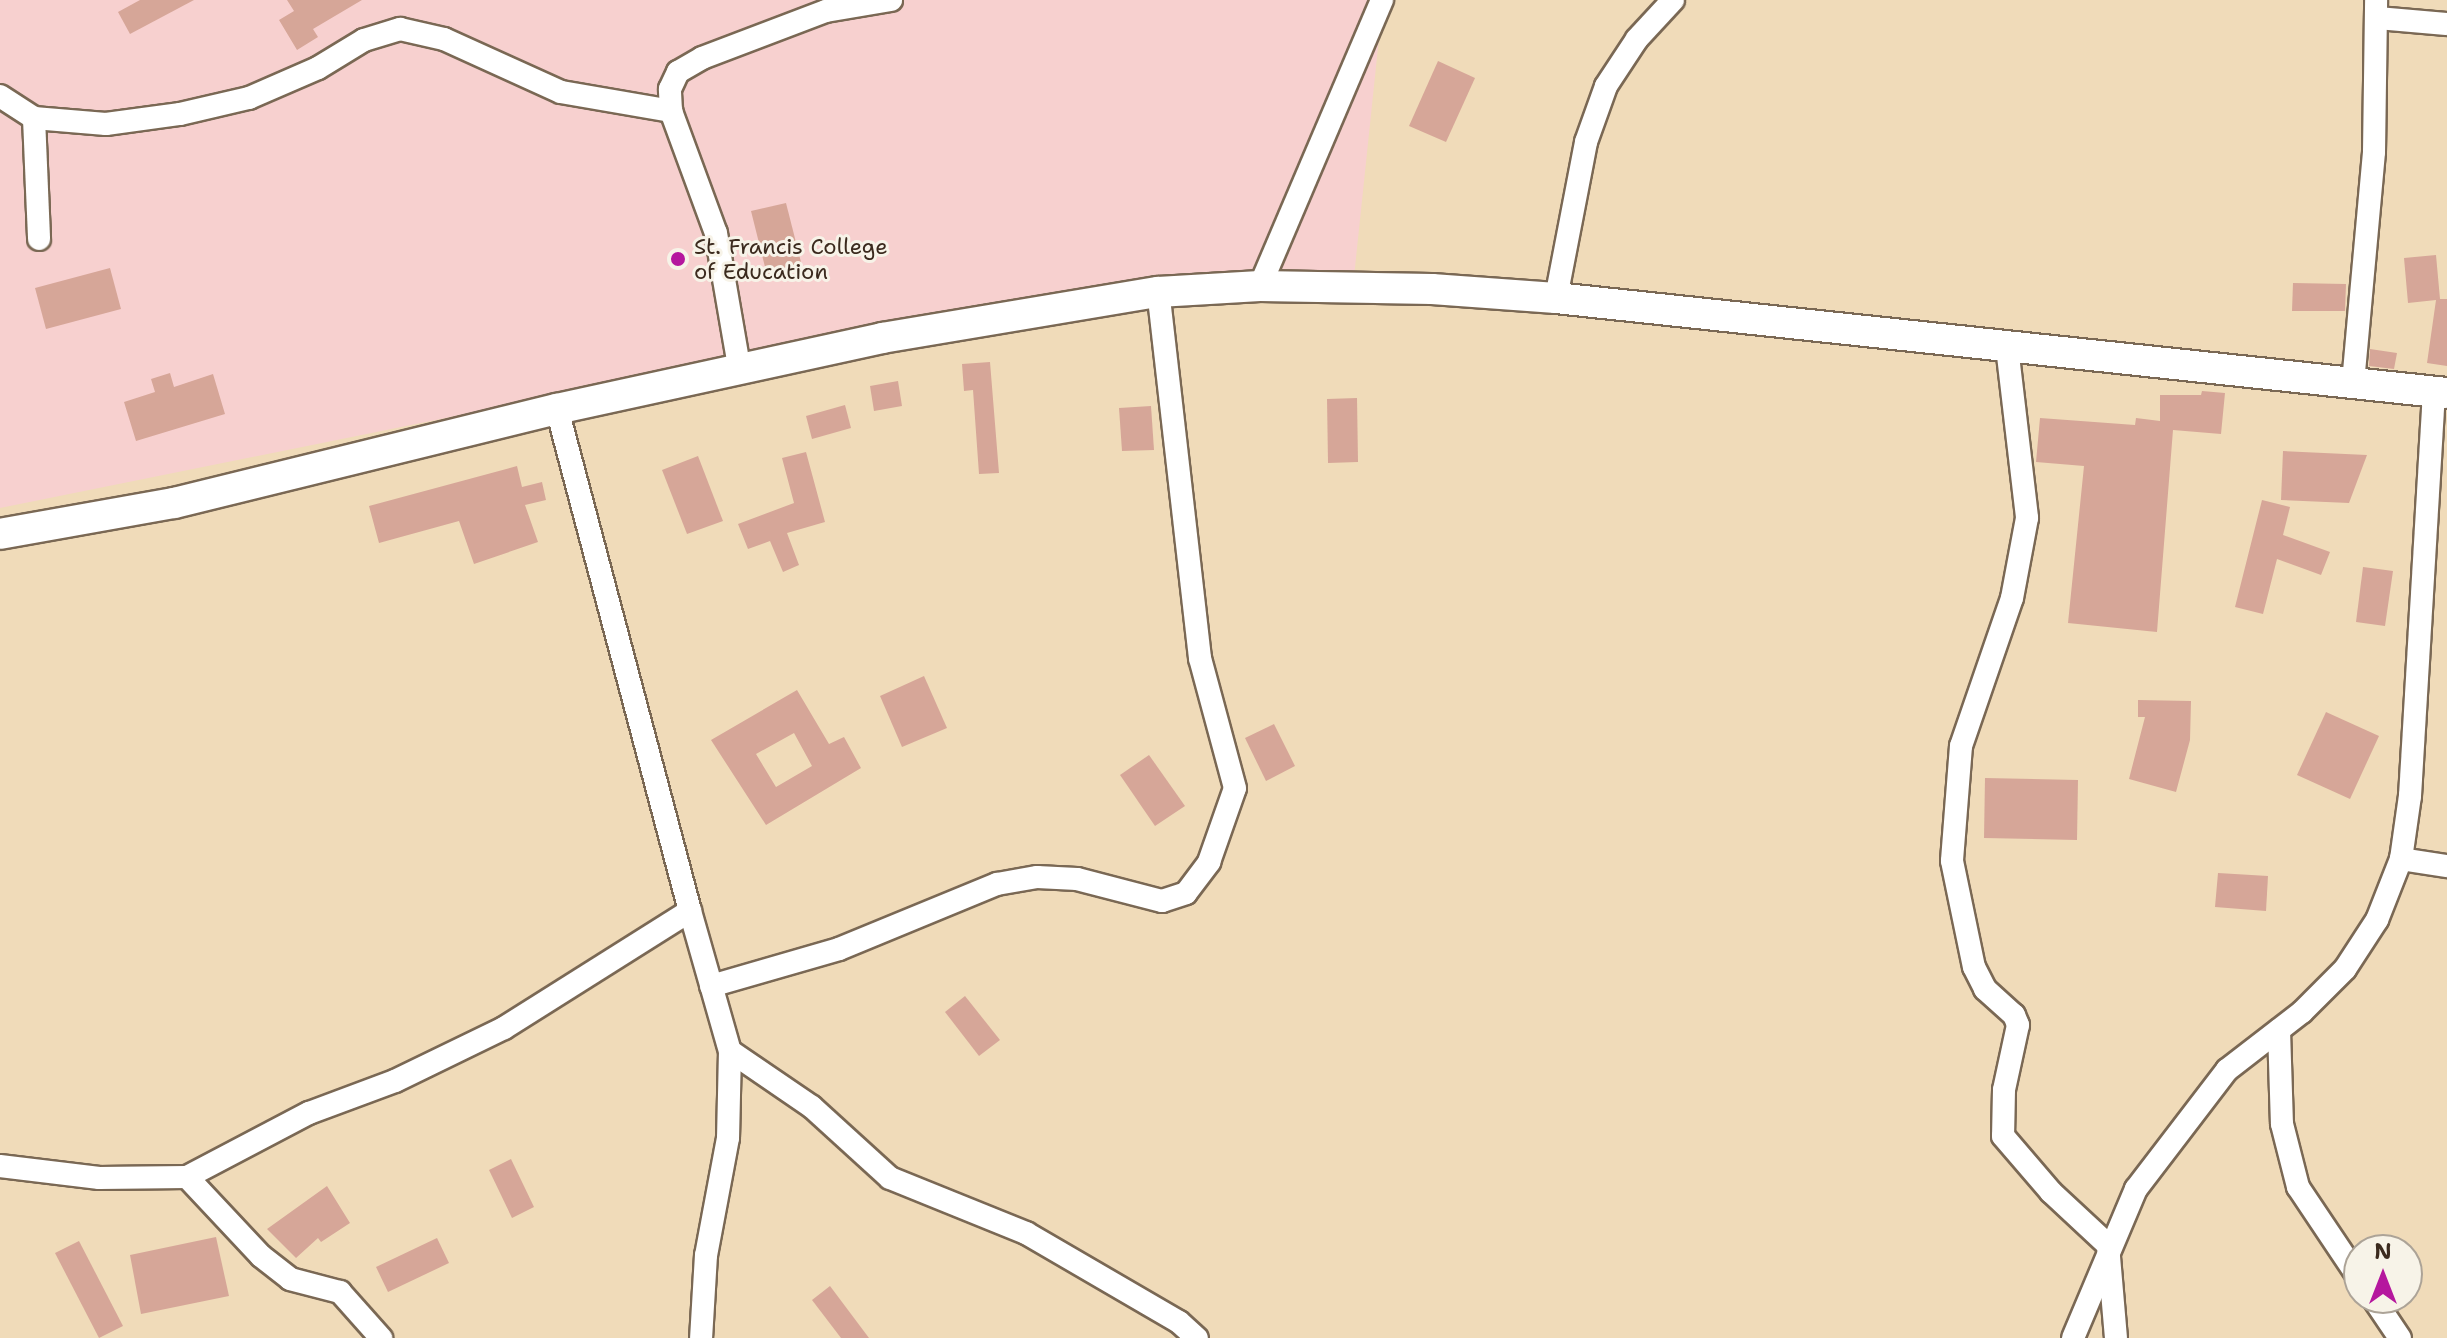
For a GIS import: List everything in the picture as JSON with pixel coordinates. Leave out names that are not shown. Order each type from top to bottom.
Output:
[{"type":"main road","points":[[0,534],[174,503],[557,409],[740,372],[882,338],[1158,292],[1260,286],[1432,289],[1556,298],[2440,392]]},
{"type":"street","points":[[740,372],[716,233],[671,111],[670,89],[678,72],[702,58],[826,11],[891,0]]},
{"type":"street","points":[[1260,286],[1382,0]]},
{"type":"street","points":[[1556,298],[1586,142],[1606,86],[1637,39],[1673,0]]},
{"type":"street","points":[[2353,383],[2374,152],[2377,9],[2447,24]]},
{"type":"street","points":[[0,96],[34,118],[106,124],[249,98],[318,68],[364,40],[400,29],[444,39],[561,92],[671,111]]},
{"type":"street","points":[[34,118],[39,239]]},
{"type":"street","points":[[711,986],[825,954],[997,884],[1037,877],[1077,879],[1162,901],[1186,893],[1209,862],[1235,788],[1195,628],[1158,292]]},
{"type":"street","points":[[2007,347],[2027,518],[2012,598],[1961,746],[1952,861],[1974,967],[1985,989],[2014,1015],[2018,1025],[2000,1118],[2003,1136],[2051,1192],[2108,1245],[2116,1338]]},
{"type":"street","points":[[2073,1338],[2108,1245],[2136,1189],[2181,1125],[2227,1070],[2279,1030],[2345,969],[2377,920],[2401,859],[2410,796],[2440,392]]},
{"type":"street","points":[[557,409],[730,1051],[728,1138],[706,1255],[701,1338]]},
{"type":"street","points":[[2401,859],[2447,866]]},
{"type":"street","points":[[0,1166],[99,1178],[187,1177],[309,1113],[395,1081],[504,1028],[690,911]]},
{"type":"street","points":[[2279,1030],[2282,1124],[2298,1187],[2343,1254]]},
{"type":"street","points":[[730,1051],[812,1107],[890,1178],[1026,1233],[1179,1322],[1197,1338]]},
{"type":"street","points":[[187,1177],[261,1256],[290,1279],[340,1292],[381,1338]]},
{"type":"street","points":[[2384,1314],[2400,1338]]},
{"type":"shaded area","name":"St. Francis College of Education","points":[[0,0],[1383,0],[1354,277],[569,393],[0,508]]},
{"type":"building","points":[[140,0],[194,0],[130,34],[118,12]]},
{"type":"building","points":[[287,0],[362,0],[313,29],[318,37],[297,50],[279,20],[294,11]]},
{"type":"building","points":[[1438,61],[1475,78],[1446,142],[1409,126]]},
{"type":"building","points":[[786,203],[802,266],[767,275],[751,211]]},
{"type":"building","points":[[2436,255],[2440,299],[2447,299],[2447,366],[2427,363],[2436,300],[2408,303],[2404,258]]},
{"type":"building","points":[[110,268],[121,309],[46,329],[35,288]]},
{"type":"building","points":[[2293,283],[2346,284],[2345,311],[2292,311]]},
{"type":"building","points":[[2370,349],[2397,353],[2394,369],[2369,366]]},
{"type":"building","points":[[990,362],[999,473],[979,474],[973,390],[964,391],[962,364]]},
{"type":"building","points":[[170,373],[174,387],[213,374],[225,414],[136,441],[124,402],[155,392],[151,379]]},
{"type":"building","points":[[898,381],[902,406],[874,411],[870,386]]},
{"type":"building","points":[[2202,391],[2225,393],[2221,434],[2173,430],[2157,632],[2068,623],[2084,466],[2036,462],[2040,418],[2135,425],[2136,418],[2160,421],[2160,395],[2201,395]]},
{"type":"building","points":[[1357,398],[1358,462],[1328,463],[1327,399]]},
{"type":"building","points":[[845,405],[851,428],[812,439],[806,416]]},
{"type":"building","points":[[1151,406],[1154,450],[1122,451],[1119,408]]},
{"type":"building","points":[[2283,451],[2367,455],[2349,503],[2281,500]]},
{"type":"building","points":[[806,452],[825,522],[787,533],[799,565],[783,572],[770,541],[748,549],[738,524],[794,503],[782,458]]},
{"type":"building","points":[[698,456],[723,521],[687,534],[662,470]]},
{"type":"building","points":[[517,466],[522,487],[542,482],[546,500],[525,505],[538,542],[474,564],[459,521],[379,543],[369,506]]},
{"type":"building","points":[[2262,500],[2290,507],[2283,535],[2330,552],[2321,575],[2277,559],[2263,614],[2235,607]]},
{"type":"building","points":[[2363,567],[2393,571],[2385,626],[2356,622]]},
{"type":"building","points":[[924,676],[947,728],[902,747],[880,696]]},
{"type":"building","points":[[797,690],[829,744],[844,737],[861,768],[766,825],[711,740]],"holes":[[[794,733],[812,766],[776,787],[756,754]]]},
{"type":"building","points":[[2138,700],[2191,701],[2190,740],[2176,792],[2129,779],[2145,717],[2138,717]]},
{"type":"building","points":[[2326,712],[2379,736],[2350,799],[2297,775]]},
{"type":"building","points":[[1274,724],[1295,766],[1266,781],[1245,738]]},
{"type":"building","points":[[1149,755],[1185,806],[1155,826],[1120,775]]},
{"type":"building","points":[[1985,778],[2078,780],[2077,840],[1984,838]]},
{"type":"building","points":[[2218,873],[2268,876],[2266,911],[2215,907]]},
{"type":"building","points":[[965,996],[1000,1040],[979,1056],[945,1012]]},
{"type":"building","points":[[511,1159],[534,1207],[512,1218],[489,1170]]},
{"type":"building","points":[[327,1186],[350,1223],[321,1242],[318,1238],[296,1258],[267,1229]]},
{"type":"building","points":[[216,1237],[229,1296],[141,1314],[130,1255]]},
{"type":"building","points":[[437,1238],[449,1263],[388,1292],[376,1267]]},
{"type":"building","points":[[79,1241],[123,1326],[99,1338],[55,1253]]},
{"type":"building","points":[[830,1286],[869,1338],[841,1338],[812,1300]]},
{"type":"place","name":"St. Francis College of Education","points":[[678,259]]}]
